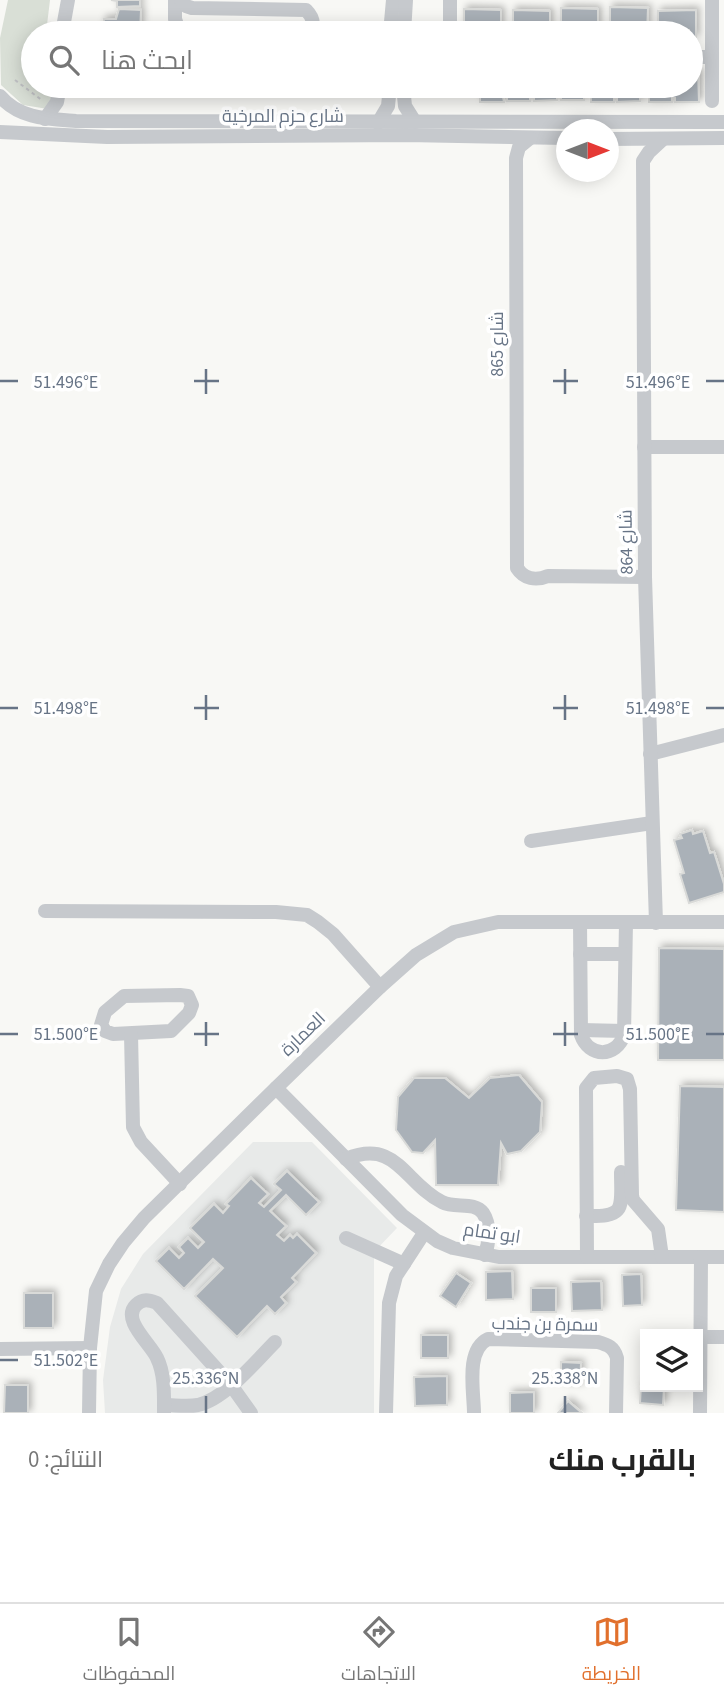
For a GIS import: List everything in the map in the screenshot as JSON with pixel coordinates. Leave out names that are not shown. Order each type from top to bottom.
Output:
[{"type":"street","points":[[64,21],[68,0]]},
{"type":"street","points":[[175,0],[177,21]]},
{"type":"street","points":[[391,21],[393,0]]},
{"type":"street","points":[[405,21],[406,0]]},
{"type":"street","points":[[450,0],[450,21]]},
{"type":"street","points":[[712,101],[716,2]]},
{"type":"street","points":[[180,21],[185,4],[306,10],[313,21]]},
{"type":"street","points":[[703,57],[712,57]]},
{"type":"street","points":[[49,113],[58,98]]},
{"type":"street","points":[[378,123],[388,106],[389,98]]},
{"type":"street","points":[[404,98],[405,106],[415,122]]},
{"type":"street","name":"شارع حزم المرخية","points":[[2,101],[23,113],[49,113],[108,122],[724,122]]},
{"type":"street","name":"شارع حزم المرخية","points":[[1,132],[107,137],[394,135],[556,138]]},
{"type":"street","points":[[499,137],[507,143],[516,158]]},
{"type":"street","points":[[516,158],[519,147],[530,138]]},
{"type":"street","points":[[619,139],[724,138]]},
{"type":"street","points":[[626,139],[643,161],[663,139]]},
{"type":"street","name":"شارع 865","points":[[516,158],[518,530],[523,563],[531,571],[548,576],[645,577]]},
{"type":"street","name":"شارع 864","points":[[643,161],[645,577],[656,923]]},
{"type":"street","points":[[644,447],[724,447]]},
{"type":"street","points":[[650,754],[724,735]]},
{"type":"street","points":[[531,841],[652,823]]},
{"type":"street","points":[[46,911],[276,912],[307,915],[333,934],[380,987]]},
{"type":"street","name":"العمارة","points":[[89,1413],[90,1348],[96,1291],[109,1264],[144,1218],[380,987],[428,946],[468,927],[498,922],[724,922]]},
{"type":"street","points":[[580,922],[582,1040],[588,1047],[600,1053],[617,1047],[624,1031],[626,922]]},
{"type":"street","points":[[580,954],[625,954]]},
{"type":"street","points":[[180,995],[190,999],[192,1006],[189,1013],[171,1031],[131,1034],[108,1033],[102,1025],[105,1012],[124,996],[180,995]]},
{"type":"street","points":[[581,1030],[624,1031]]},
{"type":"street","points":[[131,1034],[133,1127],[141,1142],[180,1184]]},
{"type":"street","points":[[586,1216],[609,1216],[617,1212],[627,1200],[621,1077],[598,1076],[590,1080],[586,1088],[586,1216],[587,1257]]},
{"type":"street","name":"ابو تمام","points":[[276,1088],[393,1207],[424,1233],[453,1248],[499,1258],[724,1257]]},
{"type":"street","points":[[346,1159],[362,1153],[383,1156],[443,1203],[477,1208],[484,1215],[487,1225],[489,1244],[485,1255]]},
{"type":"street","points":[[627,1200],[658,1229],[662,1257]]},
{"type":"street","points":[[386,1413],[387,1318],[392,1287],[424,1233]]},
{"type":"street","points":[[346,1238],[404,1264]]},
{"type":"street","points":[[700,1329],[701,1257]]},
{"type":"street","points":[[251,1413],[230,1385],[157,1303],[147,1300],[138,1302],[132,1310],[132,1320],[157,1357],[162,1372],[164,1409],[198,1405],[211,1400],[230,1385],[275,1342]]},
{"type":"street","points":[[703,1337],[724,1337]]},
{"type":"street","name":"سمرة بن جندب","points":[[474,1413],[473,1361],[481,1342],[488,1339],[598,1342],[608,1345],[615,1350],[617,1358],[616,1413]]},
{"type":"street","points":[[0,1349],[90,1348]]},
{"type":"street","points":[[700,1392],[700,1413]]},
{"type":"path","points":[[15,80],[21,85]]},
{"type":"path","points":[[36,98],[49,113]]},
{"type":"shaded area","points":[[8,0],[50,0],[47,21],[21,21],[21,98],[54,98],[48,109],[23,105],[1,85],[0,38]]},
{"type":"shaded area","points":[[253,1142],[312,1142],[397,1228],[374,1252],[374,1413],[105,1413],[103,1380],[110,1327],[121,1289],[143,1254]]},
{"type":"building","points":[[111,0],[140,0],[140,6],[117,7],[117,1]]},
{"type":"building","points":[[610,7],[648,8],[647,21],[610,21]]},
{"type":"building","points":[[561,8],[598,9],[598,21],[561,21]]},
{"type":"building","points":[[119,9],[141,10],[141,21],[104,21],[116,19]]},
{"type":"building","points":[[464,9],[501,10],[501,21],[464,21]]},
{"type":"building","points":[[513,10],[550,11],[550,21],[513,21]]},
{"type":"building","points":[[696,10],[696,21],[658,21],[658,11]]},
{"type":"building","points":[[480,98],[503,98],[504,102],[480,102]]},
{"type":"building","points":[[507,98],[530,98],[530,101],[507,101]]},
{"type":"building","points":[[534,98],[557,98],[557,100],[534,101]]},
{"type":"building","points":[[561,98],[584,98],[584,100]]},
{"type":"building","points":[[591,98],[614,98],[614,102],[591,102]]},
{"type":"building","points":[[617,98],[640,98],[640,101],[617,102]]},
{"type":"building","points":[[649,98],[672,98],[672,102],[649,102]]},
{"type":"building","points":[[675,98],[699,98],[699,102],[675,102]]},
{"type":"building","points":[[692,830],[693,834],[703,831],[710,853],[714,852],[724,892],[689,903],[674,840],[682,838],[680,834]]},
{"type":"building","points":[[659,948],[724,949],[724,1060],[658,1060]]},
{"type":"building","points":[[519,1075],[542,1102],[540,1132],[521,1151],[507,1154],[501,1143],[498,1185],[436,1185],[435,1140],[423,1153],[412,1152],[396,1130],[398,1097],[414,1078],[445,1078],[469,1098],[490,1078]]},
{"type":"building","points":[[680,1086],[724,1087],[724,1212],[676,1210]]},
{"type":"building","points":[[287,1171],[319,1202],[306,1215],[286,1195],[270,1211],[286,1226],[277,1235],[284,1241],[290,1235],[293,1238],[297,1234],[316,1253],[292,1278],[296,1282],[281,1297],[286,1303],[275,1314],[267,1306],[237,1337],[195,1296],[223,1268],[213,1259],[184,1289],[156,1261],[169,1248],[179,1258],[184,1253],[179,1247],[188,1238],[198,1248],[204,1242],[190,1228],[214,1204],[223,1213],[229,1206],[226,1204],[251,1178],[268,1194],[259,1203],[264,1207],[281,1190],[274,1184]]},
{"type":"building","points":[[512,1271],[513,1299],[486,1300],[486,1272]]},
{"type":"building","points":[[456,1273],[471,1283],[456,1307],[440,1296]]},
{"type":"building","points":[[641,1274],[642,1305],[623,1306],[622,1275]]},
{"type":"building","points":[[601,1281],[602,1310],[572,1311],[571,1282]]},
{"type":"building","points":[[531,1288],[556,1288],[556,1312],[531,1312]]},
{"type":"building","points":[[24,1293],[53,1293],[53,1328],[24,1328]]},
{"type":"building","points":[[421,1335],[448,1335],[448,1358],[421,1358]]},
{"type":"building","points":[[561,1362],[581,1363],[580,1386],[561,1385]]},
{"type":"building","points":[[447,1376],[447,1405],[415,1406],[414,1377]]},
{"type":"building","points":[[5,1385],[28,1385],[28,1413],[4,1413]]},
{"type":"building","points":[[534,1392],[534,1413],[510,1413],[510,1393]]},
{"type":"building","points":[[641,1392],[664,1392],[663,1405],[640,1403]]},
{"type":"building","points":[[568,1401],[582,1413],[558,1413]]}]
